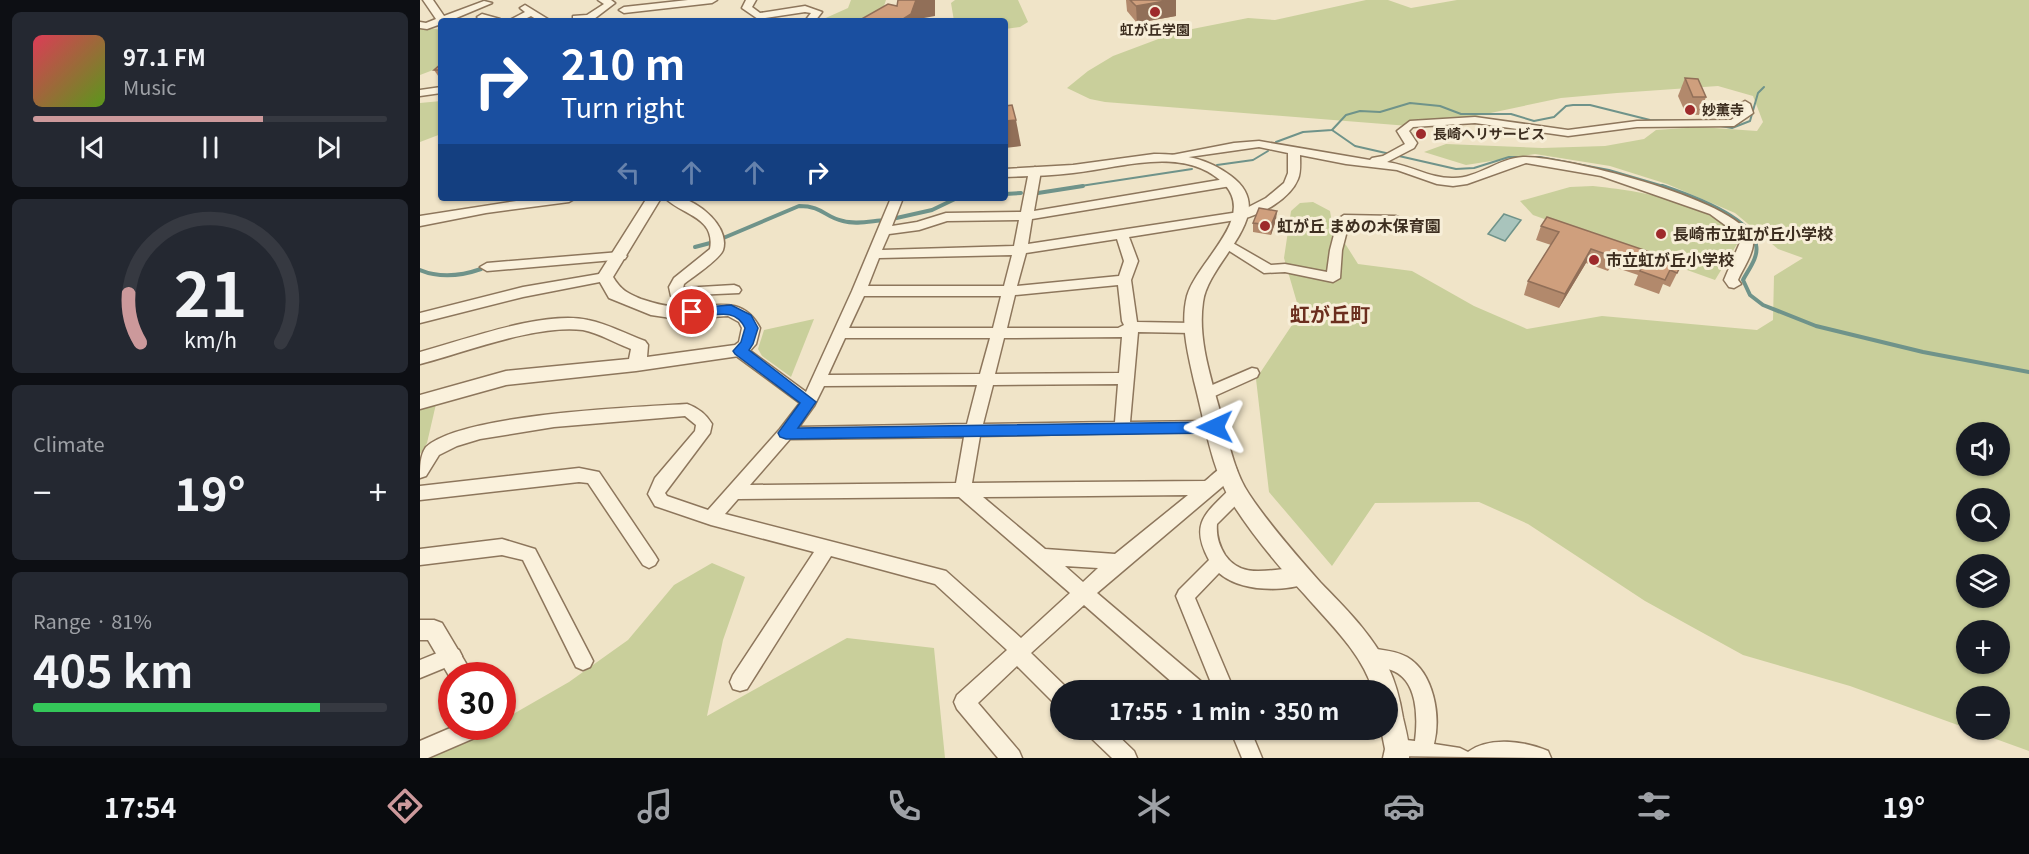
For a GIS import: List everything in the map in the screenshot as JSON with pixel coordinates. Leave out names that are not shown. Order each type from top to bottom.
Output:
[{"type":"street","points":[[428,0],[440,18]]},
{"type":"street","points":[[587,18],[597,14],[610,3],[603,0]]},
{"type":"street","points":[[624,10],[712,0]]},
{"type":"street","points":[[751,0],[747,8],[758,16],[781,15],[807,8],[817,12],[812,18]]},
{"type":"street","points":[[449,18],[486,2],[495,8],[472,18]]},
{"type":"street","points":[[517,18],[528,10],[541,18]]},
{"type":"street","points":[[482,16],[488,18]]},
{"type":"street","points":[[420,26],[438,22]]},
{"type":"street","points":[[420,93],[438,90]]},
{"type":"street","points":[[1346,161],[1352,158],[1373,160],[1396,154],[1411,143],[1404,135],[1405,127],[1410,124],[1438,120],[1501,122],[1568,133],[1637,124],[1734,123],[1748,113],[1745,104]]},
{"type":"street","points":[[1008,173],[1172,158],[1250,144],[1346,161],[1399,167],[1441,182],[1463,181],[1517,160],[1604,173],[1714,211],[1740,230],[1747,240],[1731,280],[1734,284]]},
{"type":"street","points":[[873,254],[1020,250],[1242,215],[1255,210],[1282,191],[1292,180],[1294,151]]},
{"type":"street","points":[[1172,158],[1191,161],[1214,170],[1231,182],[1241,197],[1240,222],[1200,280],[1193,302],[1192,328],[1215,427],[1237,494],[1302,577],[1337,615],[1370,657],[1380,680]]},
{"type":"street","points":[[963,490],[974,431],[1020,250],[1035,171]]},
{"type":"street","points":[[886,223],[919,226],[946,217],[1026,216],[1231,182]]},
{"type":"street","points":[[424,219],[545,201]]},
{"type":"street","points":[[420,318],[523,292],[605,278],[652,201]]},
{"type":"street","points":[[677,201],[696,211],[714,227],[718,241],[711,256],[679,281],[676,293],[734,290]]},
{"type":"street","points":[[711,518],[786,433],[809,402],[841,333],[896,201]]},
{"type":"street","points":[[1226,245],[1269,270],[1285,268],[1333,278],[1336,250],[1344,219],[1396,220],[1413,227]]},
{"type":"street","points":[[1121,233],[1131,261],[1124,280],[1132,327],[1129,337],[1122,429]]},
{"type":"street","points":[[487,267],[620,256]]},
{"type":"street","points":[[420,402],[506,378],[636,365],[740,351],[747,344],[751,328],[746,318],[740,313],[731,310],[678,313],[651,309],[615,294],[605,278]]},
{"type":"street","points":[[859,291],[1010,291],[1124,280]]},
{"type":"street","points":[[420,358],[538,327],[566,323],[586,324],[639,345],[640,353],[636,365]]},
{"type":"street","points":[[841,333],[1120,333],[1132,327],[1192,328]]},
{"type":"street","points":[[740,351],[809,402]]},
{"type":"street","points":[[1208,393],[1252,373]]},
{"type":"street","points":[[819,381],[1125,378]]},
{"type":"street","points":[[420,471],[431,453],[442,446],[490,431],[597,417],[687,411],[697,416],[704,424],[702,433],[661,483],[656,494],[661,501],[711,518],[940,577],[1021,651],[1025,662],[1050,686]]},
{"type":"street","points":[[786,433],[1215,427]]},
{"type":"street","points":[[1012,758],[964,702],[1118,561],[1229,471]]},
{"type":"street","points":[[420,493],[579,475],[593,477],[649,560]]},
{"type":"street","points":[[736,492],[1207,488]]},
{"type":"street","points":[[963,490],[1184,680]]},
{"type":"street","points":[[1237,494],[1209,521],[1209,541],[1219,562],[1234,575],[1245,579],[1302,577]]},
{"type":"street","points":[[420,557],[502,547],[529,554],[583,661]]},
{"type":"street","points":[[740,682],[826,547]]},
{"type":"street","points":[[1042,557],[1118,561]]},
{"type":"street","points":[[1219,562],[1185,596],[1220,680]]},
{"type":"street","points":[[420,630],[434,630],[454,662]]},
{"type":"street","points":[[1370,657],[1396,662],[1404,666],[1422,690],[1428,736],[1422,751]]},
{"type":"street","points":[[420,669],[438,668]]},
{"type":"street","points":[[420,751],[446,740]]},
{"type":"street","points":[[1108,740],[1127,758]]},
{"type":"street","points":[[1245,740],[1252,758]]},
{"type":"street","points":[[1397,753],[1422,751],[1460,758]]},
{"type":"street","points":[[1476,758],[1504,751],[1541,758]]},
{"type":"green space","points":[[851,0],[886,0],[880,18],[826,18],[848,8]]},
{"type":"green space","points":[[955,0],[1018,0],[1028,22],[1020,27],[1008,29],[1008,18],[954,18],[951,3]]},
{"type":"green space","points":[[1366,0],[1388,0],[1411,8],[1457,0],[2029,0],[2029,751],[1998,740],[2010,740],[2010,686],[1956,686],[1956,724],[1850,686],[1743,655],[1645,601],[1528,524],[1479,502],[1375,503],[1332,566],[1269,492],[1256,379],[1300,313],[1284,258],[1291,211],[1300,203],[1313,202],[1330,211],[1332,223],[1358,264],[1412,271],[1474,306],[1527,329],[1602,316],[1757,330],[1773,320],[1774,276],[1803,258],[1778,249],[1735,213],[1667,184],[1610,166],[1535,154],[1466,165],[1424,152],[1446,144],[1542,148],[1605,146],[1644,139],[1656,130],[1700,127],[1757,131],[1763,122],[1753,96],[1718,86],[1561,98],[1448,122],[1409,126],[1105,102],[1090,99],[1067,88],[1088,71],[1113,56],[1177,32],[1248,18],[1275,20]]},
{"type":"green space","points":[[420,26],[438,29],[438,68],[420,75]]},
{"type":"green space","points":[[438,101],[438,135],[420,142],[420,103]]},
{"type":"green space","name":"長崎市立虹が丘小学校","points":[[1593,186],[1652,195],[1693,207],[1727,227],[1739,241],[1715,280],[1533,215],[1520,201],[1570,187]]},
{"type":"green space","points":[[814,319],[791,377],[762,356],[758,349],[764,330]]},
{"type":"green space","points":[[436,404],[427,443],[420,454],[420,408]]},
{"type":"green space","points":[[712,563],[745,577],[723,640],[707,716],[847,638],[934,648],[945,758],[425,758],[463,740],[516,740],[516,713],[569,682],[628,640],[674,585]]},
{"type":"water","points":[[1504,214],[1521,220],[1505,241],[1488,234]]},
{"type":"building","points":[[898,0],[916,0],[911,14],[905,18],[863,18],[888,4],[897,6]]},
{"type":"building","points":[[1130,0],[1171,0],[1136,6]]},
{"type":"building","points":[[1685,78],[1698,79],[1706,97],[1693,97]]},
{"type":"building","points":[[1012,105],[1016,120],[1008,121],[1008,106]]},
{"type":"building","points":[[1259,208],[1277,211],[1271,225],[1253,223]]},
{"type":"building","points":[[1547,217],[1682,263],[1677,273],[1670,270],[1665,280],[1640,271],[1645,261],[1616,252],[1614,257],[1591,249],[1565,294],[1528,281],[1559,232],[1541,226]]},
{"type":"waterway","points":[[1715,125],[1732,128],[1750,121],[1758,93],[1764,87]]},
{"type":"waterway","points":[[1332,130],[1346,115],[1360,111],[1380,112],[1410,103],[1440,106],[1461,114],[1511,114],[1534,121],[1554,117],[1566,106],[1573,105],[1590,105],[1650,120],[1702,121]]},
{"type":"waterway","points":[[1276,142],[1303,132],[1332,130]]},
{"type":"waterway","points":[[1332,130],[1355,146],[1456,169],[1474,168],[1509,157],[1540,157],[1609,170],[1667,187]]},
{"type":"waterway","points":[[1217,165],[1253,160],[1268,151]]},
{"type":"waterway","points":[[1074,187],[1192,169]]},
{"type":"waterway","points":[[1038,193],[1083,186]]},
{"type":"waterway","points":[[1662,186],[1731,216],[1752,235],[1757,250],[1743,280],[1750,295],[1763,305],[1816,326],[1923,352],[2029,372]]},
{"type":"waterway","points":[[1008,194],[1021,193]]},
{"type":"waterway","points":[[892,219],[932,210],[951,201]]},
{"type":"waterway","points":[[721,239],[799,206],[807,206],[848,222],[885,220]]},
{"type":"waterway","points":[[695,247],[714,242]]},
{"type":"waterway","points":[[420,270],[427,273],[450,275],[481,269]]},
{"type":"place","name":"虹が丘学園","points":[[1155,12]]},
{"type":"place","name":"妙薫寺","points":[[1690,110]]},
{"type":"place","name":"長崎ヘリサービス","points":[[1421,134]]},
{"type":"place","name":"虹が丘 まめの木保育園","points":[[1265,226]]},
{"type":"place","name":"長崎市立虹が丘小学校","points":[[1661,234]]},
{"type":"place","name":"市立虹が丘小学校","points":[[1594,260]]},
{"type":"district","name":"虹が丘町","points":[[1330,315]]},
{"type":"route","points":[[692,312],[731,310],[746,318],[751,328],[747,344],[740,351],[809,402],[786,433],[1215,427]]}]
